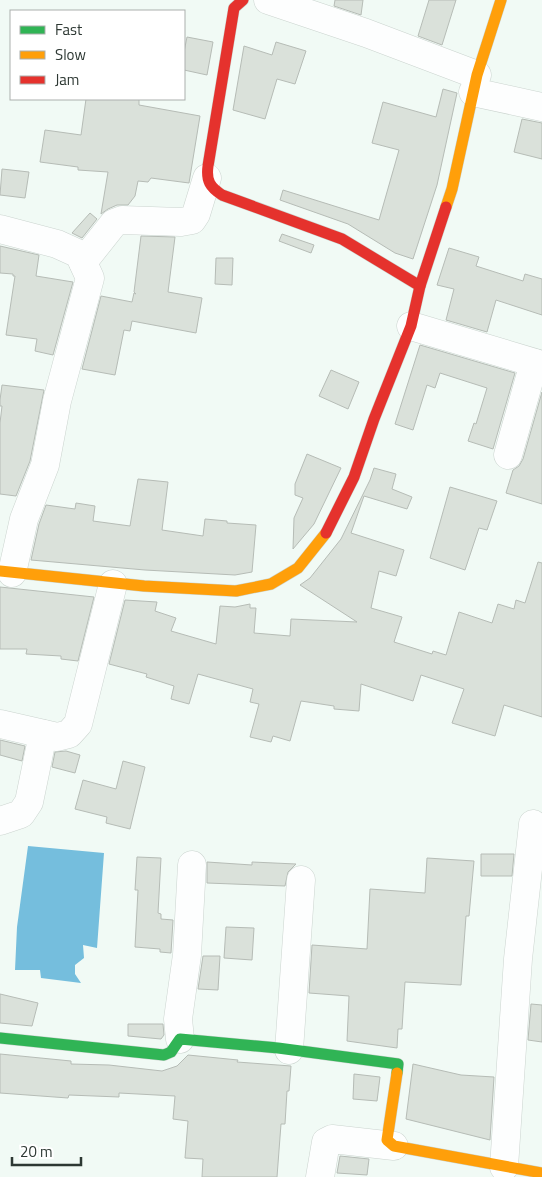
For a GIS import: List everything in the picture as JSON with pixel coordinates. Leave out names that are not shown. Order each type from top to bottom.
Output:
[{"type":"street","points":[[83,262],[114,223],[122,220],[181,222],[192,220],[196,214],[207,178],[234,8],[243,0]]},
{"type":"street","points":[[268,0],[366,33],[475,84],[542,107]]},
{"type":"street","points":[[0,229],[57,244],[79,254],[90,278],[57,401],[45,465],[6,572],[113,584],[236,591],[271,584],[298,568],[327,532],[354,477],[374,419],[411,326],[420,286],[452,189],[475,84],[501,0]]},
{"type":"street","points":[[207,178],[211,188],[222,195],[342,239],[420,286]]},
{"type":"street","points":[[411,326],[538,364],[508,455]]},
{"type":"street","points":[[0,724],[57,737],[69,734],[78,724],[113,584]]},
{"type":"street","points":[[0,821],[20,814],[29,802],[44,734]]},
{"type":"street","points":[[504,1167],[518,959],[533,824]]},
{"type":"street","points":[[0,1038],[164,1055],[171,1052],[180,1039],[178,1019],[187,955],[192,866]]},
{"type":"street","points":[[290,1050],[301,880]]},
{"type":"street","points":[[180,1039],[290,1050],[398,1064],[387,1140],[394,1146]]},
{"type":"street","points":[[320,1177],[326,1142],[332,1139],[394,1146],[542,1173]]},
{"type":"water","points":[[28,846],[104,853],[97,948],[83,945],[84,958],[75,965],[75,974],[81,983],[41,978],[40,970],[15,970],[17,927]]},
{"type":"building","points":[[335,0],[363,0],[361,15],[334,6]]},
{"type":"building","points":[[429,0],[456,0],[442,45],[418,36]]},
{"type":"building","points":[[187,37],[213,42],[207,75],[185,70]]},
{"type":"building","points":[[276,42],[306,51],[295,84],[277,79],[265,119],[233,110],[244,46],[272,55]]},
{"type":"building","points":[[443,89],[457,93],[437,185],[413,259],[395,253],[348,224],[280,200],[283,190],[379,220],[399,150],[372,143],[383,102],[436,117]]},
{"type":"building","points":[[86,100],[139,100],[139,105],[200,116],[189,183],[151,178],[148,182],[138,181],[135,196],[128,205],[117,205],[101,214],[108,172],[78,170],[78,167],[40,162],[45,130],[81,135]]},
{"type":"building","points":[[522,119],[542,123],[542,159],[514,152]]},
{"type":"building","points":[[2,169],[29,172],[25,198],[0,195]]},
{"type":"building","points":[[90,213],[97,219],[82,238],[72,233]]},
{"type":"building","points":[[282,234],[314,245],[311,253],[279,241]]},
{"type":"building","points":[[141,236],[175,237],[168,292],[202,298],[196,333],[132,321],[130,331],[124,330],[115,375],[82,369],[101,296],[132,302],[134,293],[136,294],[134,292]]},
{"type":"building","points":[[0,246],[39,255],[36,276],[73,282],[53,355],[35,351],[37,339],[6,335],[15,276],[13,274],[0,273]]},
{"type":"building","points":[[449,248],[479,257],[476,266],[523,281],[525,274],[542,279],[542,315],[496,300],[487,332],[446,320],[454,289],[437,285]]},
{"type":"building","points":[[216,258],[233,258],[232,285],[215,284]]},
{"type":"building","points":[[420,345],[515,373],[493,449],[468,441],[474,423],[476,424],[487,388],[440,373],[435,388],[427,385],[413,430],[395,424]]},
{"type":"building","points":[[331,370],[359,382],[348,409],[319,396]]},
{"type":"building","points":[[2,385],[44,390],[30,461],[16,496],[0,494],[0,423],[2,406],[0,406],[0,400]]},
{"type":"building","points":[[542,392],[542,504],[506,493],[513,470],[519,466],[523,459]]},
{"type":"building","points":[[307,454],[341,468],[314,524],[293,549],[294,518],[303,498],[295,495],[295,484]]},
{"type":"building","points":[[374,468],[396,474],[392,489],[412,497],[407,509],[364,496],[351,533],[404,550],[396,576],[379,571],[371,608],[402,617],[394,642],[432,654],[433,651],[446,655],[459,612],[492,623],[498,604],[514,609],[516,600],[525,603],[538,562],[542,563],[542,717],[504,705],[495,736],[452,723],[464,689],[421,675],[413,701],[361,684],[359,711],[334,709],[334,706],[301,701],[290,741],[273,736],[271,742],[250,737],[259,704],[250,702],[253,689],[198,674],[189,704],[171,699],[174,686],[146,677],[147,674],[109,664],[125,600],[157,602],[155,611],[176,618],[171,631],[216,644],[220,606],[235,607],[250,604],[250,608],[256,608],[254,633],[290,636],[291,619],[357,622],[300,585],[310,578],[341,539]]},
{"type":"building","points":[[138,479],[168,482],[162,530],[203,536],[205,519],[256,525],[252,572],[235,575],[145,570],[31,560],[39,524],[46,505],[75,509],[76,503],[95,506],[93,521],[130,526]]},
{"type":"building","points":[[450,487],[497,501],[487,530],[479,528],[465,570],[430,558]]},
{"type":"building","points":[[0,587],[94,597],[78,661],[61,659],[61,656],[26,654],[27,649],[0,649]]},
{"type":"building","points":[[0,740],[25,746],[22,761],[0,755]]},
{"type":"building","points":[[66,751],[80,755],[75,773],[52,767],[55,752]]},
{"type":"building","points":[[123,761],[145,767],[130,829],[106,823],[107,817],[75,809],[83,780],[116,789]]},
{"type":"building","points":[[481,854],[514,854],[512,876],[481,876]]},
{"type":"building","points":[[137,857],[161,858],[158,913],[161,914],[161,919],[173,920],[171,953],[160,952],[160,949],[135,947],[138,890],[135,890]]},
{"type":"building","points":[[427,858],[474,861],[469,916],[466,916],[461,985],[405,982],[402,1029],[398,1029],[397,1048],[347,1041],[349,996],[309,993],[312,945],[367,949],[370,889],[425,893]]},
{"type":"building","points":[[207,862],[252,865],[252,862],[296,864],[288,872],[285,886],[207,883]]},
{"type":"building","points":[[226,927],[254,928],[252,960],[224,958]]},
{"type":"building","points":[[203,956],[220,956],[218,990],[198,989]]},
{"type":"building","points":[[0,994],[38,1003],[32,1026],[0,1023]]},
{"type":"building","points":[[531,1004],[542,1005],[542,1042],[528,1040]]},
{"type":"building","points":[[128,1024],[163,1024],[164,1035],[161,1039],[128,1036]]},
{"type":"building","points":[[0,1054],[71,1061],[71,1064],[109,1065],[162,1071],[177,1066],[188,1055],[238,1060],[237,1062],[291,1066],[285,1124],[281,1124],[277,1177],[202,1177],[203,1159],[185,1158],[188,1121],[173,1119],[175,1096],[119,1093],[119,1097],[69,1095],[68,1098],[0,1093]]},
{"type":"building","points":[[413,1064],[461,1075],[494,1077],[490,1140],[406,1119]]},
{"type":"building","points":[[354,1074],[380,1077],[377,1101],[353,1099]]},
{"type":"building","points":[[340,1156],[369,1159],[367,1175],[337,1173]]},
{"type":"traffic: fast","points":[[0,1038],[164,1055],[171,1052],[180,1039],[278,1048],[398,1064],[397,1073]]},
{"type":"traffic: slow","points":[[446,207],[452,189],[477,75],[501,0]]},
{"type":"traffic: slow","points":[[0,571],[144,586],[236,591],[271,584],[298,568],[326,533]]},
{"type":"traffic: slow","points":[[397,1073],[387,1140],[394,1146],[542,1173]]},
{"type":"traffic: jam","points":[[243,0],[234,8],[208,166],[210,183],[222,195],[342,239],[420,286]]},
{"type":"traffic: jam","points":[[326,533],[354,477],[374,419],[411,326],[420,286],[446,207]]}]
